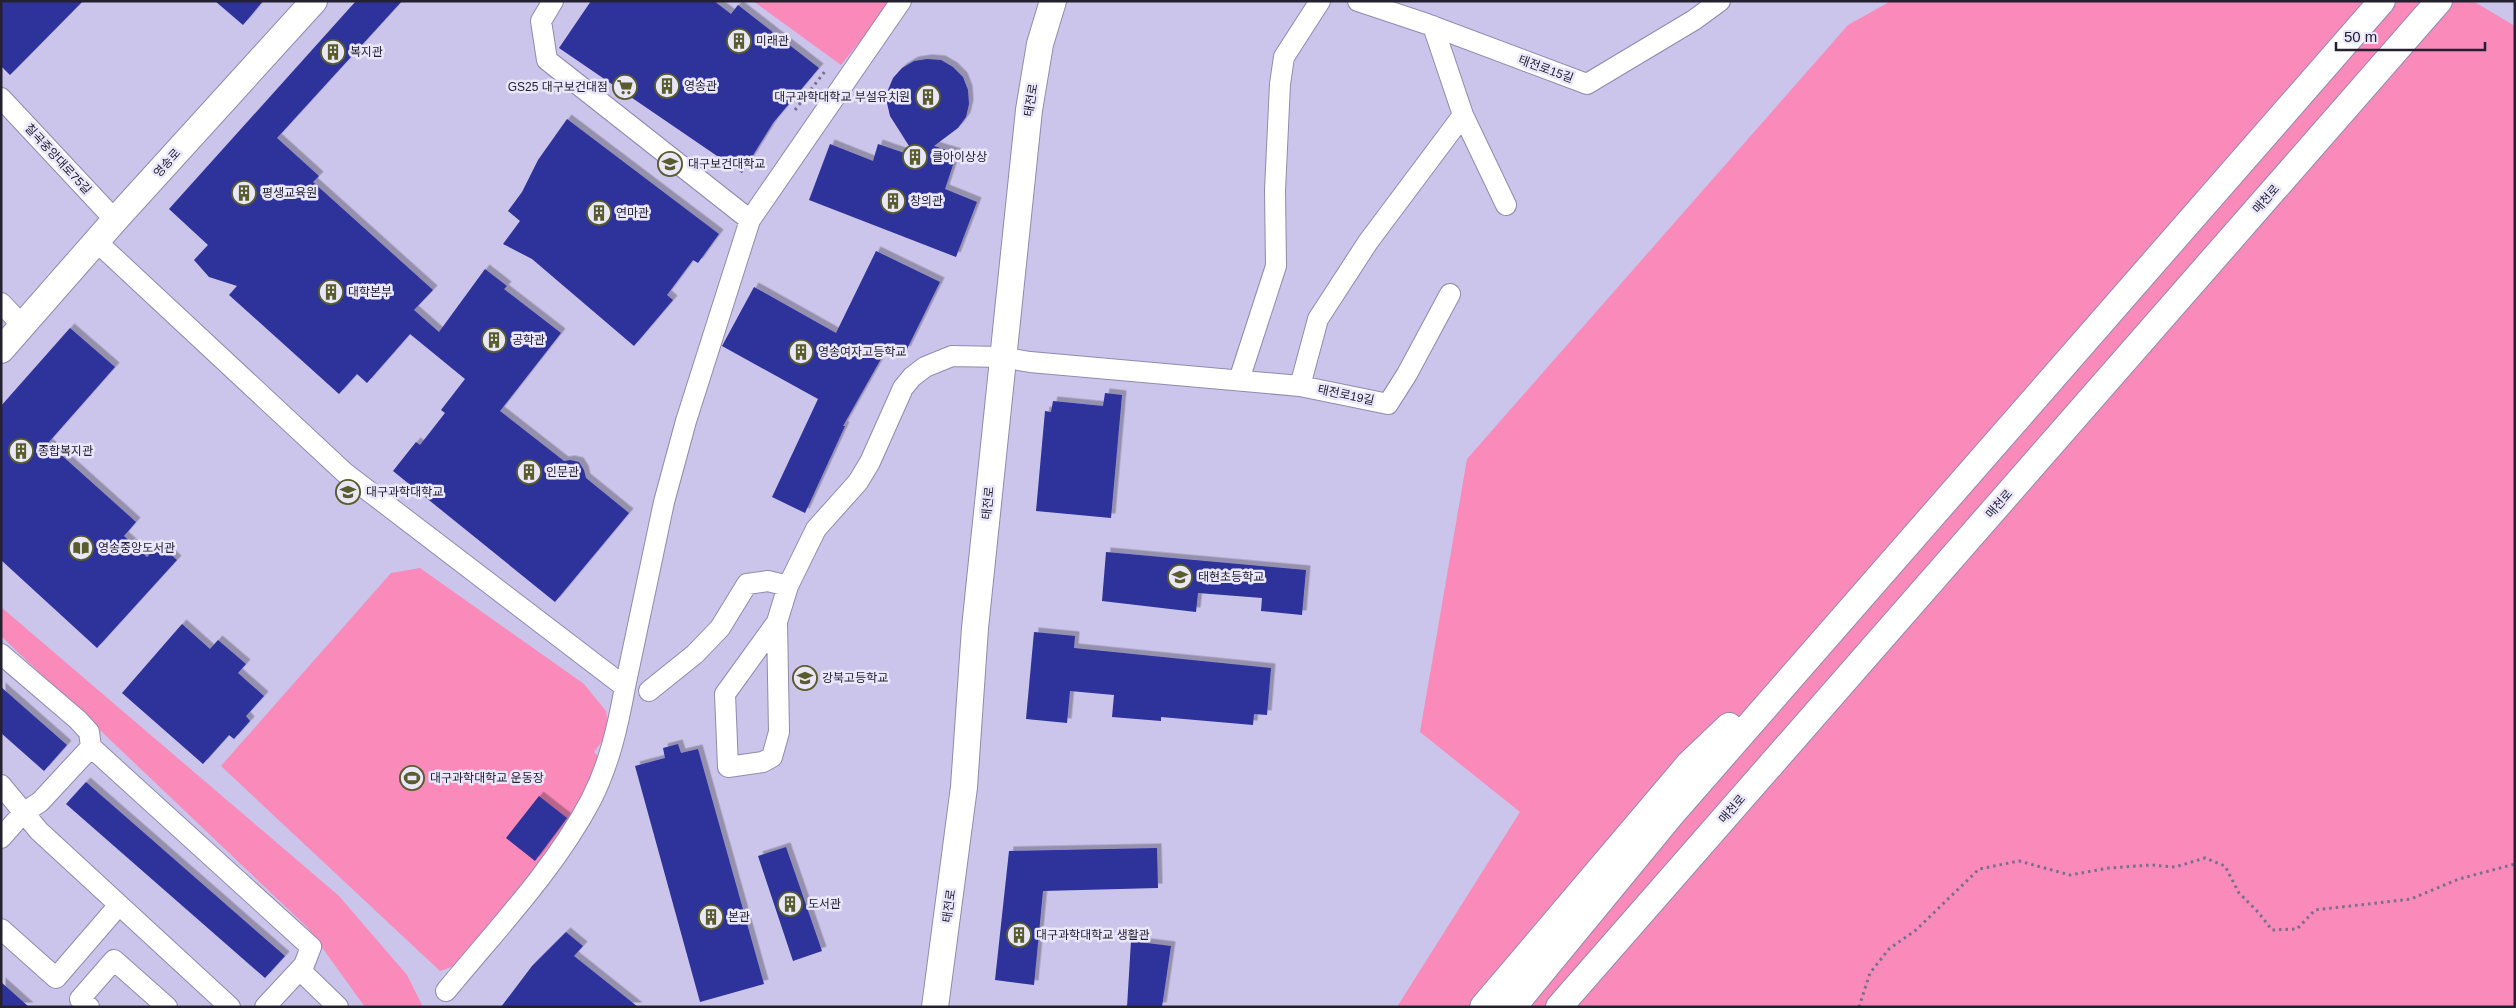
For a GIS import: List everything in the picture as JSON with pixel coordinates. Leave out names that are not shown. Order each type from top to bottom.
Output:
[{"type":"main road","name":"영송로","points":[[1,350],[115,220],[314,1]]},
{"type":"main road","name":"태전로","points":[[935,1007],[964,787],[975,628],[1029,110],[1040,44],[1053,1]]},
{"type":"main road","points":[[1512,1007],[1671,815],[2382,1]]},
{"type":"main road","name":"매천로","points":[[1559,1007],[2439,1]]},
{"type":"main road","points":[[1483,1007],[1688,764],[1829,634]]},
{"type":"main road","points":[[1576,1007],[1716,850],[1835,691]]},
{"type":"street","points":[[553,1],[541,22],[547,60],[750,220]]},
{"type":"street","points":[[446,991],[564,845],[591,799],[610,754],[619,722],[664,502],[686,421],[750,220],[901,1]]},
{"type":"street","points":[[1239,380],[1276,266],[1275,190],[1280,84],[1284,57],[1320,1]]},
{"type":"street","name":"태전로15길","points":[[1358,1],[1433,26],[1587,84],[1694,20],[1720,1]]},
{"type":"street","points":[[1433,26],[1463,115],[1506,205]]},
{"type":"street","name":"칠곡중앙대로75길","points":[[1,98],[115,220]]},
{"type":"street","points":[[1300,386],[1318,319],[1368,242],[1463,115]]},
{"type":"street","points":[[97,242],[345,473],[625,688]]},
{"type":"street","name":"태전로19길","points":[[777,622],[788,586],[816,529],[858,482],[866,469],[903,388],[925,366],[952,356],[1002,358],[1300,386],[1388,404],[1407,374],[1450,294]]},
{"type":"street","points":[[1,303],[23,326]]},
{"type":"street","points":[[649,691],[695,654],[720,628],[747,584],[768,581],[788,586]]},
{"type":"street","points":[[777,622],[779,732],[772,756],[763,762],[728,767],[726,694],[777,622]]},
{"type":"street","points":[[1,654],[78,720],[89,732],[91,747],[311,947],[300,970],[265,1007]]},
{"type":"street","points":[[1,838],[23,813],[40,802],[91,747]]},
{"type":"street","points":[[1,785],[10,792],[23,813],[39,831],[230,1007]]},
{"type":"street","points":[[1,929],[56,978],[119,905]]},
{"type":"street","points":[[89,1007],[80,998],[114,960],[167,1007]]},
{"type":"street","points":[[300,970],[338,1007]]},
{"type":"path","points":[[795,110],[826,70]]},
{"type":"path","points":[[1859,1007],[1870,973],[1889,949],[1916,930],[1978,869],[2019,861],[2070,874],[2126,867],[2175,867],[2205,858],[2225,866],[2240,893],[2272,930],[2297,929],[2315,910],[2411,899],[2459,879],[2515,864]]},
{"type":"shaded area","points":[[753,1],[892,1],[841,65]]},
{"type":"shaded area","points":[[1891,1],[2473,1],[2515,26],[2515,1007],[1397,1007],[1520,812],[1420,732],[1467,459],[1848,25]]},
{"type":"shaded area","name":"대구과학대학교 운동장","points":[[420,568],[584,684],[606,711],[608,725],[606,736],[594,752],[601,759],[584,789],[587,795],[556,848],[460,964],[440,971],[221,766],[391,573]]},
{"type":"shaded area","points":[[1,607],[339,896],[407,975],[423,1007],[365,1007],[308,928],[1,636]]},
{"type":"building","points":[[1,1],[83,1],[10,75],[1,66]]},
{"type":"building","points":[[215,1],[263,1],[243,25]]},
{"type":"building","points":[[356,1],[402,1],[277,138],[319,176],[313,182],[433,290],[414,310],[439,332],[485,269],[507,286],[504,289],[561,333],[500,411],[564,461],[579,462],[586,478],[629,513],[555,602],[393,471],[416,442],[420,445],[445,413],[441,410],[465,379],[410,334],[367,383],[357,374],[339,394],[229,295],[237,286],[209,277],[194,260],[208,245],[169,209]]},
{"type":"building","points":[[591,1],[714,1],[731,14],[738,5],[819,68],[773,123],[742,173],[559,48]]},
{"type":"building","points":[[927,59],[941,60],[953,67],[963,77],[968,90],[969,104],[966,117],[958,128],[934,146],[957,153],[945,189],[977,202],[956,257],[809,200],[830,144],[873,161],[878,144],[916,157],[890,116],[887,103],[888,90],[893,78],[902,68],[914,61]]},
{"type":"building","name":"연마관","points":[[567,119],[719,234],[698,263],[693,260],[667,295],[673,300],[634,346],[532,259],[503,244],[520,221],[508,211],[522,192],[538,160]]},
{"type":"building","points":[[876,251],[940,282],[906,351],[890,343],[843,426],[845,426],[805,513],[772,497],[818,399],[722,346],[754,287],[836,333]]},
{"type":"building","points":[[70,328],[115,367],[48,443],[136,522],[124,536],[147,557],[159,544],[177,560],[97,648],[1,560],[1,406]]},
{"type":"building","points":[[1105,393],[1122,395],[1111,518],[1036,511],[1045,411],[1051,412],[1053,401],[1103,406]]},
{"type":"building","points":[[1106,552],[1306,570],[1302,615],[1261,611],[1262,598],[1198,593],[1196,612],[1102,601]]},
{"type":"building","points":[[182,624],[210,649],[218,640],[246,664],[238,673],[264,696],[246,716],[250,721],[234,739],[229,735],[203,764],[122,693]]},
{"type":"building","points":[[1034,632],[1075,636],[1074,648],[1271,668],[1267,715],[1254,714],[1253,725],[1161,717],[1161,721],[1112,717],[1114,695],[1070,691],[1067,723],[1026,719]]},
{"type":"building","points":[[1,687],[67,745],[44,771],[1,733]]},
{"type":"building","name":"본관","points":[[678,744],[681,753],[698,749],[764,984],[700,1002],[635,766],[665,758],[663,748]]},
{"type":"building","points":[[86,782],[285,956],[265,978],[66,804]]},
{"type":"building","points":[[539,796],[567,818],[535,861],[506,838]]},
{"type":"building","name":"도서관","points":[[786,847],[822,951],[793,961],[758,856]]},
{"type":"building","name":"대구과학대학교 생활관","points":[[1157,848],[1158,888],[1043,891],[1034,985],[995,980],[1009,851]]},
{"type":"building","points":[[566,932],[583,946],[574,956],[638,1007],[501,1007],[532,966]]},
{"type":"building","name":"대구과학대학교 생활관","points":[[1131,941],[1171,946],[1162,1007],[1127,1007]]},
{"type":"building","points":[[1,982],[29,1007],[1,1007]]},
{"type":"place","name":"미래관","points":[[739,41]]},
{"type":"place","name":"복지관","points":[[333,52]]},
{"type":"place","name":"영송관","points":[[667,86]]},
{"type":"place","name":"GS25 대구보건대점","points":[[625,87]]},
{"type":"place","name":"대구과학대학교 부설유치원","points":[[928,97]]},
{"type":"place","name":"클아이상상","points":[[915,157]]},
{"type":"place","name":"대구보건대학교","points":[[670,164]]},
{"type":"place","name":"평생교육원","points":[[244,193]]},
{"type":"place","name":"창의관","points":[[893,201]]},
{"type":"place","name":"연마관","points":[[599,213]]},
{"type":"place","name":"대학본부","points":[[331,292]]},
{"type":"place","name":"공학관","points":[[494,340]]},
{"type":"place","name":"영송여자고등학교","points":[[801,352]]},
{"type":"place","name":"종합복지관","points":[[21,451]]},
{"type":"place","name":"인문관","points":[[529,472]]},
{"type":"place","name":"대구과학대학교","points":[[348,492]]},
{"type":"place","name":"영송중앙도서관","points":[[81,548]]},
{"type":"place","name":"태현초등학교","points":[[1180,577]]},
{"type":"place","name":"강북고등학교","points":[[805,678]]},
{"type":"place","name":"대구과학대학교 운동장","points":[[412,778]]},
{"type":"place","name":"도서관","points":[[790,904]]},
{"type":"place","name":"본관","points":[[711,917]]},
{"type":"place","name":"대구과학대학교 생활관","points":[[1019,935]]}]
